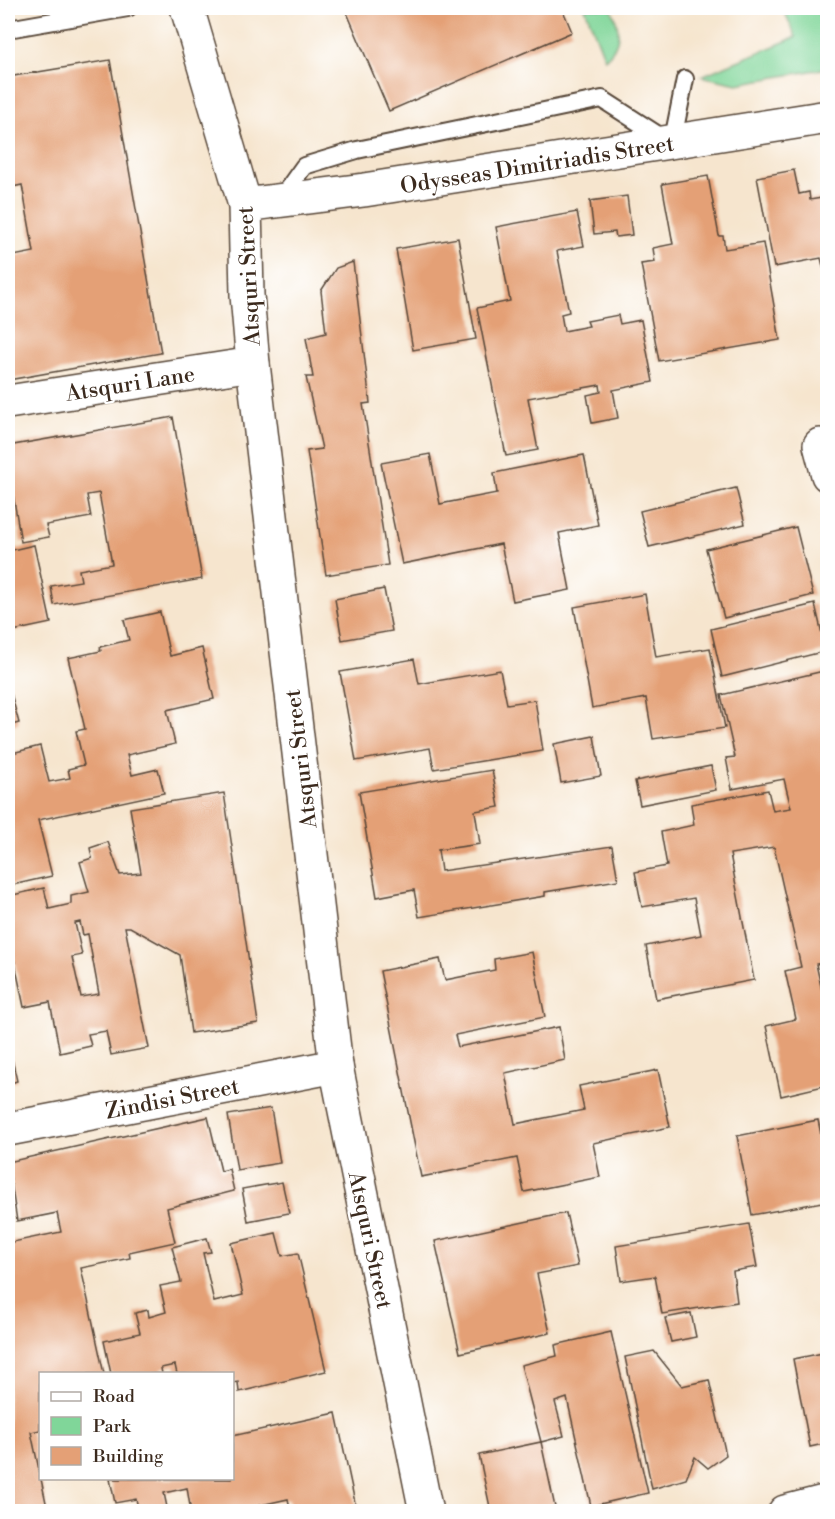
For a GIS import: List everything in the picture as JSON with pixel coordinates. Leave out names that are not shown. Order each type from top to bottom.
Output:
[{"type":"street","name":"Atsquri Street","points":[[187,8],[245,205],[253,364],[336,1066],[426,1512]]},
{"type":"street","name":"Odysseas Dimitriadis Street","points":[[245,205],[672,144],[828,117]]},
{"type":"street","name":"Atsquri Lane","points":[[8,402],[253,364]]},
{"type":"street","name":"Zindisi Street","points":[[8,1129],[336,1066]]},
{"type":"street","points":[[785,1512],[828,1501]]},
{"type":"lane","points":[[8,29],[128,8]]},
{"type":"lane","points":[[278,202],[304,166],[357,150],[602,99],[672,144],[685,79]]},
{"type":"green space","points":[[585,8],[611,8],[614,15],[618,28],[617,41],[605,59]]},
{"type":"green space","points":[[783,8],[827,8],[827,68],[737,84],[701,76],[796,37]]},
{"type":"building","points":[[345,8],[562,8],[572,32],[389,111]]},
{"type":"building","points":[[110,60],[161,353],[8,380],[8,257],[34,252],[22,185],[8,188],[8,77]]},
{"type":"building","points":[[794,170],[799,194],[809,192],[810,200],[828,197],[828,286],[821,258],[774,267],[757,177]]},
{"type":"building","points":[[708,176],[719,236],[723,236],[725,249],[763,243],[780,340],[659,361],[641,264],[655,262],[653,248],[673,244],[662,184]]},
{"type":"building","points":[[627,196],[632,235],[616,237],[615,232],[594,234],[590,201]]},
{"type":"building","points":[[577,212],[584,246],[557,251],[569,312],[561,314],[564,331],[589,326],[587,321],[618,315],[620,324],[641,320],[653,382],[613,390],[618,418],[592,423],[587,395],[601,392],[600,385],[528,398],[538,450],[506,456],[477,308],[510,301],[496,227]]},
{"type":"building","points":[[458,238],[476,339],[413,350],[396,249]]},
{"type":"building","points":[[353,262],[370,403],[363,404],[388,565],[326,575],[307,451],[322,449],[306,377],[313,377],[306,338],[326,333],[321,291],[336,268]]},
{"type":"building","points":[[173,417],[202,579],[54,605],[51,586],[81,581],[79,570],[112,564],[99,493],[87,495],[91,517],[46,525],[49,537],[21,542],[13,494],[8,495],[8,446]]},
{"type":"building","points":[[430,454],[440,504],[497,493],[494,473],[584,455],[598,525],[559,533],[570,590],[513,601],[501,544],[402,564],[381,463]]},
{"type":"building","points":[[736,488],[745,524],[649,547],[640,511]]},
{"type":"building","points":[[796,527],[813,595],[724,618],[706,549]]},
{"type":"building","points":[[34,545],[51,623],[8,632],[8,551]]},
{"type":"building","points":[[384,589],[392,631],[342,640],[335,599]]},
{"type":"building","points":[[645,594],[656,657],[710,648],[725,728],[653,739],[646,698],[592,708],[574,607]]},
{"type":"building","points":[[815,604],[826,651],[722,677],[711,629]]},
{"type":"building","points":[[160,612],[170,656],[202,648],[214,699],[167,710],[175,744],[127,755],[132,775],[158,769],[164,793],[38,820],[52,876],[8,886],[8,754],[40,746],[49,782],[70,778],[68,769],[84,765],[76,731],[85,729],[68,658],[101,651],[100,647],[129,640],[124,620]]},
{"type":"building","points":[[414,659],[419,684],[500,670],[507,704],[535,700],[543,751],[434,769],[430,748],[356,761],[340,672]]},
{"type":"building","points":[[828,670],[828,739],[825,739],[828,754],[828,962],[816,964],[822,991],[828,990],[828,1085],[781,1096],[766,1026],[796,1019],[785,971],[801,967],[774,847],[730,854],[754,980],[656,999],[646,946],[701,935],[694,898],[642,907],[635,872],[667,866],[661,832],[694,825],[691,804],[768,790],[773,811],[791,808],[784,779],[732,789],[726,758],[735,757],[721,695]]},
{"type":"building","points":[[8,682],[19,723],[8,726]]},
{"type":"building","points":[[594,736],[601,776],[561,783],[554,744]]},
{"type":"building","points":[[711,766],[716,790],[640,805],[635,781]]},
{"type":"building","points":[[492,770],[499,807],[475,811],[480,844],[438,850],[441,871],[612,846],[618,880],[545,892],[545,896],[419,917],[414,890],[377,897],[359,792]]},
{"type":"building","points":[[224,793],[258,1023],[191,1033],[180,955],[130,927],[125,927],[149,1048],[111,1055],[106,1031],[88,1034],[91,1046],[60,1053],[50,1002],[24,1007],[13,954],[8,955],[8,896],[44,888],[49,909],[71,904],[71,896],[89,892],[80,862],[92,858],[90,848],[108,842],[120,875],[141,873],[130,808]],"holes":[[[80,922],[83,935],[88,934],[99,994],[81,997],[72,957],[82,955],[75,923]]]},
{"type":"building","points":[[532,952],[545,1017],[455,1035],[458,1047],[559,1027],[565,1060],[505,1073],[515,1124],[584,1110],[579,1086],[658,1070],[670,1127],[593,1143],[600,1177],[524,1192],[517,1158],[421,1177],[380,971],[440,959],[445,980],[495,970],[494,959]]},
{"type":"building","points":[[8,1041],[17,1081],[8,1084]]},
{"type":"building","points":[[271,1108],[280,1163],[237,1170],[228,1115]]},
{"type":"building","points":[[208,1117],[221,1171],[229,1169],[234,1191],[167,1208],[175,1242],[129,1252],[130,1258],[81,1268],[104,1372],[39,1372],[39,1430],[31,1432],[39,1480],[41,1480],[48,1512],[8,1512],[8,1243],[61,1232],[57,1213],[17,1221],[8,1162]]},
{"type":"building","points":[[818,1120],[828,1168],[828,1201],[752,1215],[737,1136]]},
{"type":"building","points":[[282,1182],[289,1213],[248,1221],[242,1189]]},
{"type":"building","points":[[566,1213],[578,1266],[537,1274],[550,1333],[460,1353],[435,1241]]},
{"type":"building","points":[[749,1224],[757,1267],[733,1271],[737,1302],[662,1314],[655,1276],[621,1281],[616,1246]]},
{"type":"building","points":[[276,1233],[282,1256],[298,1253],[326,1371],[239,1392],[238,1382],[234,1383],[234,1372],[177,1372],[175,1365],[161,1368],[162,1372],[111,1372],[104,1341],[140,1333],[135,1313],[148,1310],[149,1317],[166,1312],[160,1286],[181,1282],[172,1247],[207,1238],[211,1252],[203,1253],[214,1302],[243,1295],[231,1243]]},
{"type":"building","points":[[691,1313],[696,1337],[671,1342],[665,1318]]},
{"type":"building","points":[[611,1332],[648,1493],[591,1506],[567,1398],[555,1402],[564,1436],[541,1442],[521,1365],[557,1356],[555,1345]]},
{"type":"building","points":[[654,1351],[682,1386],[709,1380],[726,1455],[708,1468],[695,1457],[686,1479],[652,1489],[625,1357]]},
{"type":"building","points":[[828,1352],[828,1443],[810,1447],[793,1359]]},
{"type":"building","points":[[336,1413],[357,1512],[291,1512],[288,1499],[252,1507],[253,1512],[191,1512],[187,1488],[164,1493],[168,1512],[139,1512],[136,1499],[115,1503],[110,1480],[234,1480],[234,1436]]},
{"type":"building","points":[[541,1442],[556,1512],[491,1512],[479,1455]]}]
